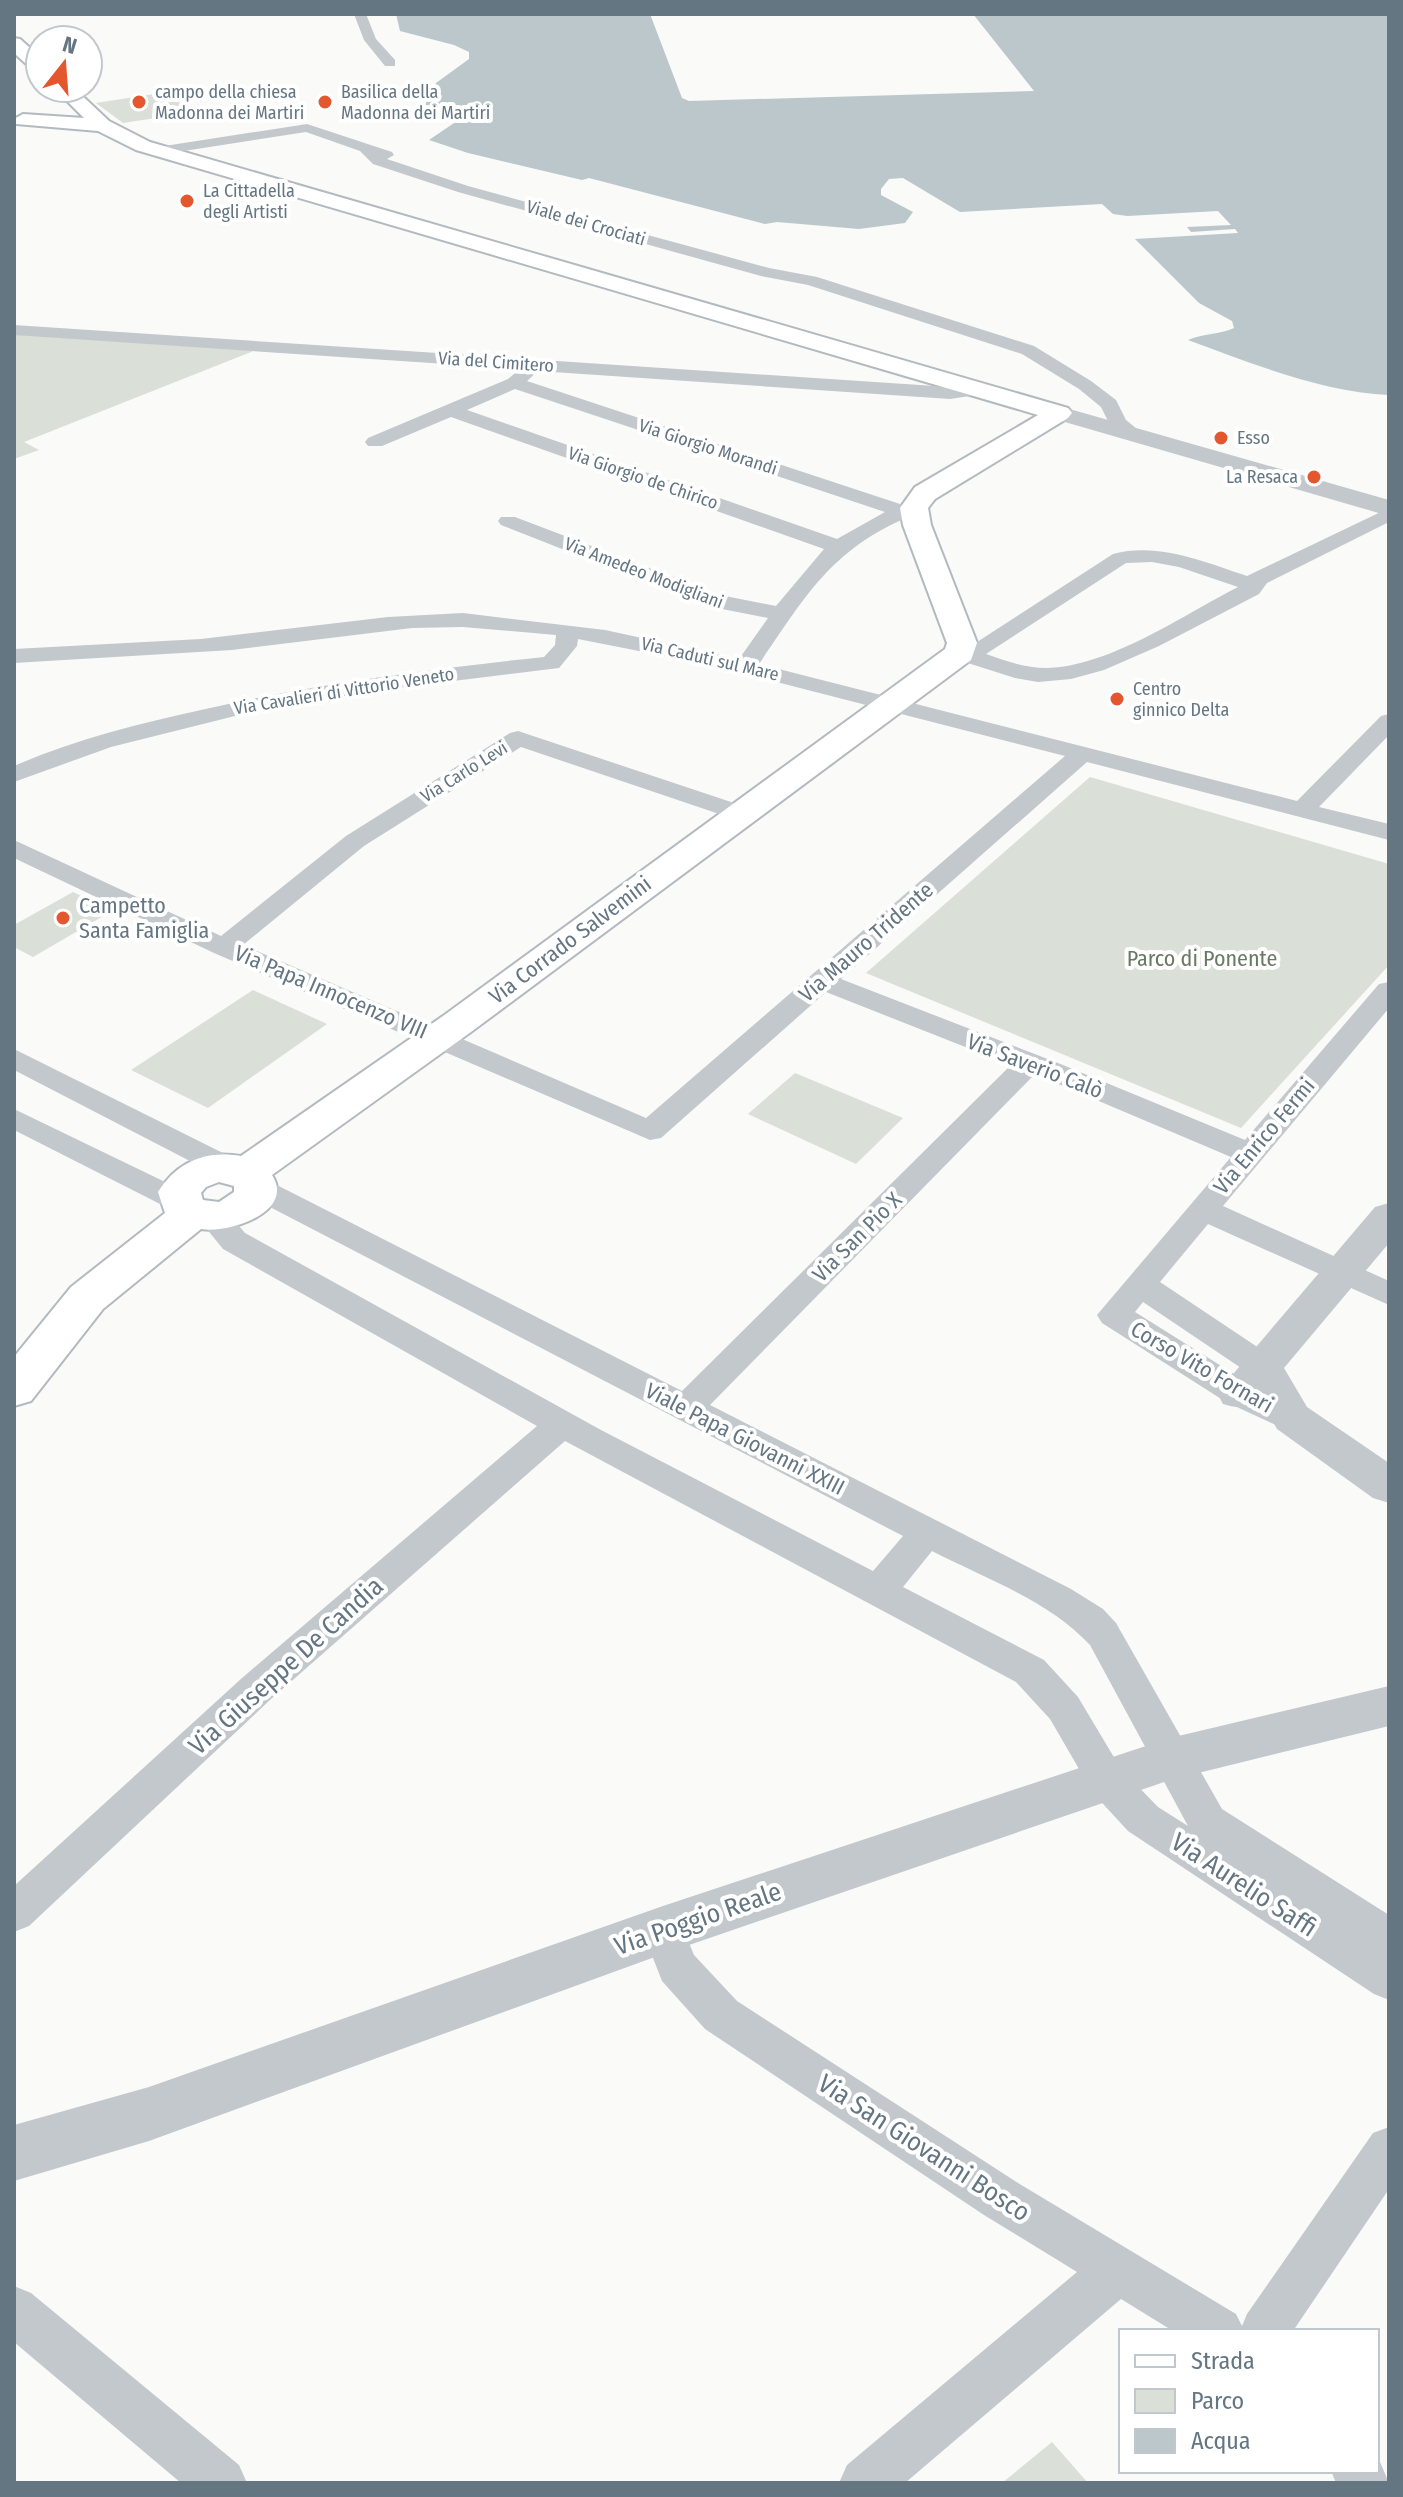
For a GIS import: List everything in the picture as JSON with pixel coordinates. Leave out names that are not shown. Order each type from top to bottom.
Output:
[{"type":"main road","points":[[80,104],[124,139],[158,151],[1072,417]]},
{"type":"main road","points":[[18,120],[92,115]]},
{"type":"main road","points":[[960,653],[962,643],[917,525],[908,510],[925,493],[1072,417]]},
{"type":"main road","name":"Via Corrado Salvemini","points":[[243,1176],[438,1038],[960,653]]},
{"type":"main road","points":[[14,1389],[87,1298],[195,1211],[244,1208],[255,1194],[243,1176]]},
{"type":"street","points":[[360,14],[366,32],[390,63]]},
{"type":"street","name":"Viale dei Crociati","points":[[158,151],[292,128],[323,132],[367,150],[378,161],[463,189],[767,273],[811,281],[1028,350],[1106,401],[1118,423],[1133,434]]},
{"type":"street","name":"Via del Cimitero","points":[[14,330],[950,393],[977,390]]},
{"type":"street","points":[[375,442],[514,383],[532,365]]},
{"type":"street","name":"Via Giorgio Morandi","points":[[514,383],[908,510]]},
{"type":"street","points":[[1072,417],[1093,402],[1085,385]]},
{"type":"street","points":[[1072,417],[1103,414],[1106,401]]},
{"type":"street","name":"Via Giorgio de Chirico","points":[[450,410],[837,546]]},
{"type":"street","points":[[1072,417],[1389,511]]},
{"type":"street","points":[[745,667],[806,580],[837,546],[860,530],[908,510]]},
{"type":"street","points":[[960,653],[981,649],[1120,558],[1137,554],[1156,556],[1250,584],[1389,511]]},
{"type":"street","name":"Via Amedeo Modigliani","points":[[508,521],[715,601],[784,614]]},
{"type":"street","points":[[960,653],[1000,667],[1048,676],[1090,670],[1251,589],[1250,584]]},
{"type":"street","name":"Via Caduti sul Mare","points":[[14,656],[248,641],[409,621],[464,620],[568,632],[652,644],[1389,832]]},
{"type":"street","name":"Via Cavalieri di Vittorio Veneto","points":[[14,775],[129,733],[278,698],[419,675],[551,663],[566,646],[568,632]]},
{"type":"street","points":[[1302,810],[1389,721]]},
{"type":"street","name":"Via Carlo Levi","points":[[224,947],[355,841],[518,738],[740,813]]},
{"type":"street","name":"Via Mauro Tridente","points":[[650,1131],[1083,753]]},
{"type":"street","name":"Via Papa Innocenzo VIII","points":[[14,848],[224,947],[650,1131]]},
{"type":"street","name":"Via Saverio Calò","points":[[821,981],[1053,1071],[1248,1153]]},
{"type":"street","name":"Via Enrico Fermi","points":[[1114,1315],[1389,990]]},
{"type":"street","name":"Viale Papa Giovanni XXIII","points":[[14,1058],[685,1409],[1058,1599],[1090,1620],[1103,1634],[1170,1759]]},
{"type":"street","name":"Via San Pio X","points":[[685,1409],[1029,1064]]},
{"type":"street","points":[[14,1118],[195,1211],[234,1241],[562,1424],[1030,1671],[1064,1708],[1107,1781]]},
{"type":"street","points":[[1203,1209],[1389,1294]]},
{"type":"street","points":[[1250,1380],[1344,1273],[1389,1216]]},
{"type":"street","name":"Corso Vito Fornari","points":[[1141,1285],[1292,1418],[1389,1486]]},
{"type":"street","name":"Corso Vito Fornari","points":[[1114,1315],[1250,1380]]},
{"type":"street","name":"Via Giuseppe De Candia","points":[[14,1913],[256,1689],[562,1424]]},
{"type":"street","points":[[879,1590],[927,1532]]},
{"type":"street","name":"Via Poggio Reale","points":[[23,2142],[149,2114],[663,1930],[1170,1759],[1389,1706]]},
{"type":"street","name":"Via Aurelio Saffi","points":[[1170,1759],[1207,1821],[1217,1830],[1389,1938]]},
{"type":"street","name":"Via Aurelio Saffi","points":[[1107,1781],[1143,1819],[1389,1980]]},
{"type":"street","name":"Via San Giovanni Bosco","points":[[663,1930],[677,1967],[721,2015],[1001,2199],[1216,2329]]},
{"type":"street","points":[[1265,2329],[1389,2149]]},
{"type":"street","points":[[865,2483],[1116,2271]]},
{"type":"street","points":[[14,2310],[221,2483]]},
{"type":"green space","points":[[167,92],[195,112],[123,123],[97,104]]},
{"type":"green space","points":[[14,333],[256,350],[24,442],[39,450],[14,459]]},
{"type":"green space","name":"Parco di Ponente","points":[[1090,777],[1389,864],[1389,965],[1241,1128],[866,973]]},
{"type":"green space","name":"Campetto Santa Famiglia","points":[[73,892],[112,911],[33,957],[14,947],[14,925]]},
{"type":"green space","points":[[253,990],[327,1024],[208,1108],[131,1070]]},
{"type":"green space","points":[[795,1073],[903,1118],[856,1164],[748,1114]]},
{"type":"green space","points":[[1052,2442],[1088,2483],[1002,2483]]},
{"type":"water","points":[[396,14],[650,14],[682,98],[689,101],[1034,91],[973,14],[1389,14],[1389,395],[1312,382],[1188,340],[1234,328],[1232,321],[1199,303],[1135,239],[1238,233],[1235,229],[1191,232],[1187,227],[1231,225],[1218,211],[1127,216],[1113,214],[1102,204],[960,212],[903,178],[889,179],[881,189],[881,195],[913,212],[905,223],[859,229],[777,222],[765,224],[589,178],[582,180],[468,153],[429,140],[460,119],[427,111],[425,105],[436,83],[469,59],[469,52],[400,31]]},
{"type":"place","name":"campo della chiesa Madonna dei Martiri","points":[[139,102]]},
{"type":"place","name":"Basilica della Madonna dei Martiri","points":[[325,102]]},
{"type":"place","name":"La Cittadella degli Artisti","points":[[187,201]]},
{"type":"place","name":"Esso","points":[[1221,438]]},
{"type":"place","name":"La Resaca","points":[[1314,477]]},
{"type":"place","name":"Centro ginnico Delta","points":[[1117,699]]},
{"type":"place","name":"Campetto Santa Famiglia","points":[[63,918]]}]
